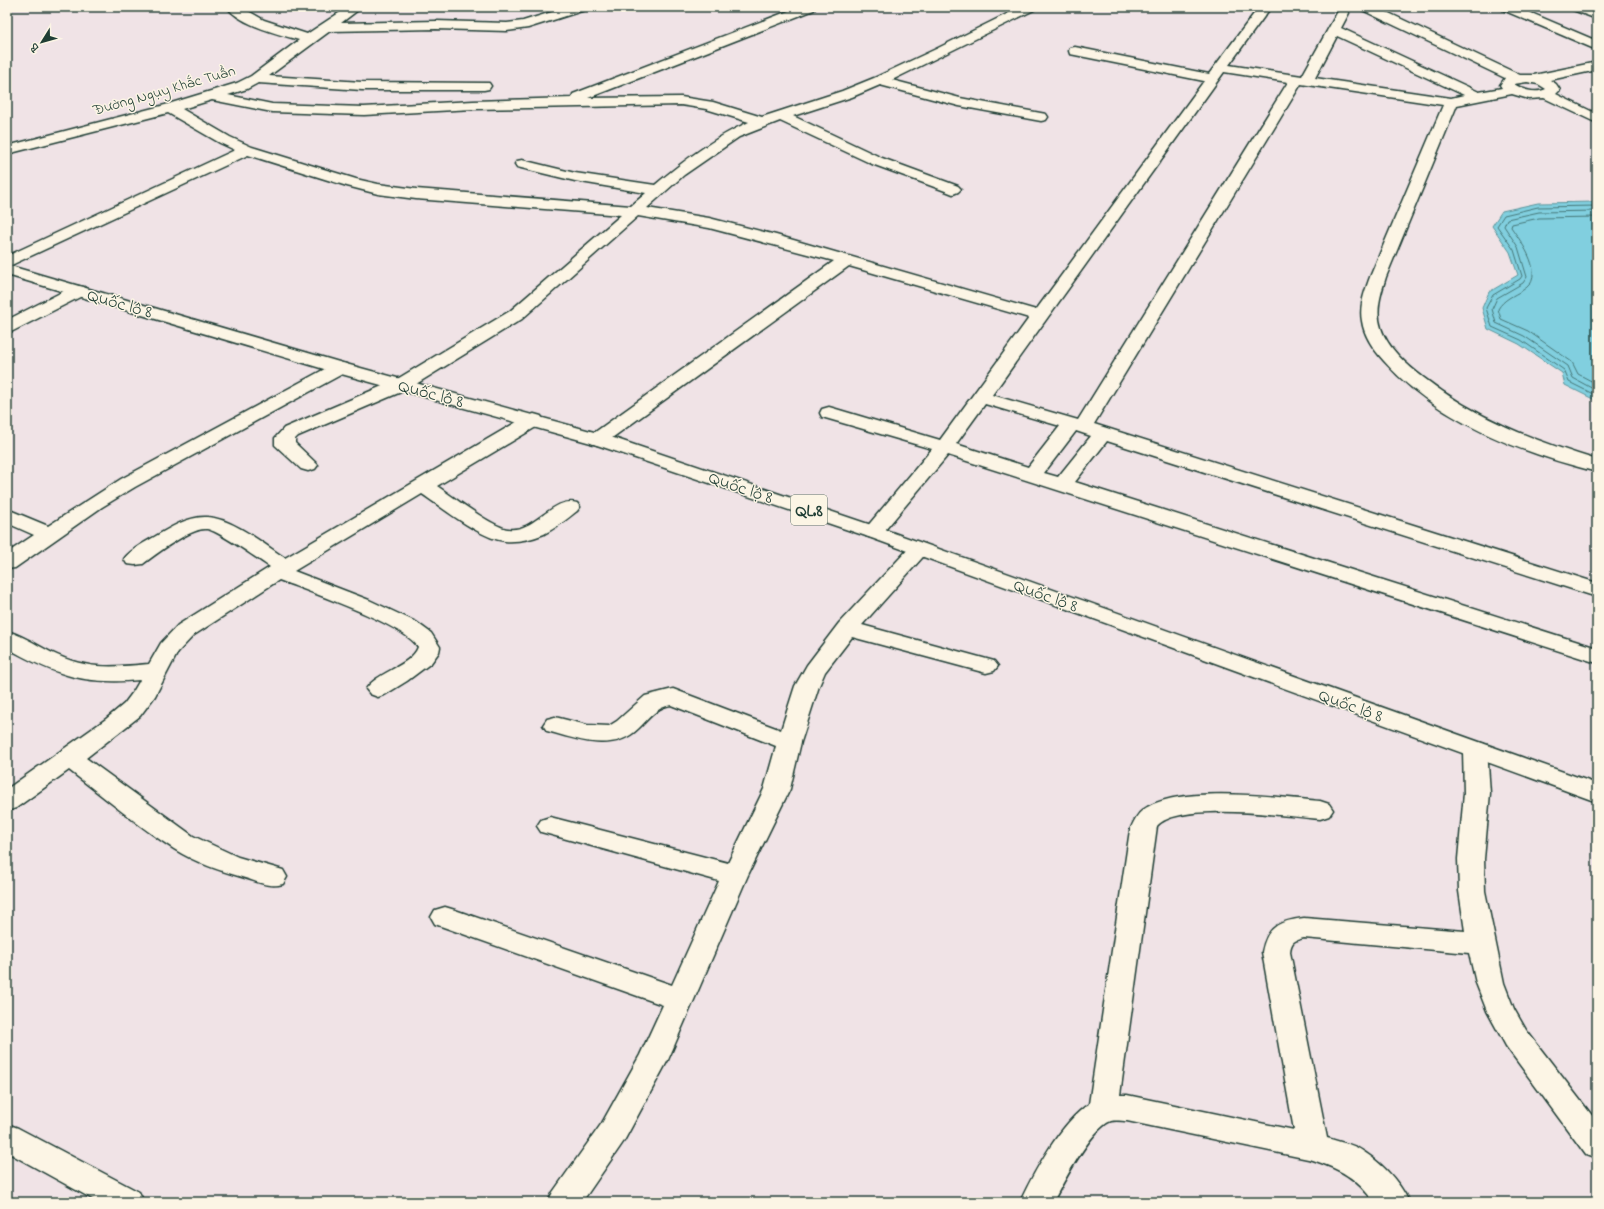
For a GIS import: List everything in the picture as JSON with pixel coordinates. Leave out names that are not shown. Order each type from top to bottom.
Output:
[{"type":"main road","points":[[233,7],[241,14],[263,25],[309,39]]},
{"type":"main road","name":"Đường Ngụy Khắc Tuần","points":[[7,150],[214,96],[256,79],[309,39],[356,7]]},
{"type":"main road","points":[[326,28],[436,25],[507,27],[524,24],[581,7]]},
{"type":"main road","points":[[564,103],[810,7]]},
{"type":"main road","points":[[308,465],[285,445],[286,438],[291,432],[401,384],[516,315],[679,172],[720,142],[734,134],[762,122],[847,94],[879,81],[941,52],[1030,7]]},
{"type":"main road","points":[[873,532],[944,447],[1265,7]]},
{"type":"main road","points":[[1366,7],[1515,84],[1526,94],[1549,91],[1597,79]]},
{"type":"main road","points":[[1508,7],[1597,46]]},
{"type":"main road","points":[[1577,7],[1597,15]]},
{"type":"main road","points":[[1032,475],[1077,425],[1334,30],[1343,13]]},
{"type":"main road","points":[[1334,30],[1478,97]]},
{"type":"main road","points":[[1574,36],[1597,31]]},
{"type":"main road","points":[[1075,51],[1216,74],[1302,79],[1451,102],[1478,97],[1533,79],[1597,66]]},
{"type":"main road","points":[[256,79],[362,86],[484,86]]},
{"type":"main road","points":[[1533,79],[1546,83],[1549,91],[1597,119]]},
{"type":"main road","points":[[879,81],[952,100],[1041,117]]},
{"type":"main road","points":[[214,96],[266,107],[358,111],[622,101],[692,102],[708,105],[762,122]]},
{"type":"main road","points":[[1451,102],[1378,277],[1370,301],[1372,327],[1382,347],[1402,369],[1447,404],[1498,432],[1549,451],[1597,466]]},
{"type":"main road","points":[[170,108],[225,140],[247,150],[333,178],[378,189],[636,211],[709,223],[770,238],[1039,316]]},
{"type":"main road","points":[[781,116],[877,161],[953,188]]},
{"type":"main road","points":[[7,262],[195,172],[247,150]]},
{"type":"main road","points":[[522,164],[575,177],[658,190]]},
{"type":"main road","points":[[598,439],[847,260]]},
{"type":"main road","name":"Quốc lộ 8","points":[[7,270],[340,368],[534,420],[598,439],[873,532],[1597,794]]},
{"type":"main road","points":[[7,326],[78,291]]},
{"type":"main road","points":[[7,563],[95,504],[154,469],[340,368]]},
{"type":"main road","points":[[980,397],[1103,433],[1597,590]]},
{"type":"main road","points":[[829,413],[944,447],[1597,656]]},
{"type":"main road","points":[[7,802],[114,725],[132,710],[143,696],[169,648],[186,630],[281,570],[534,420]]},
{"type":"main road","points":[[1062,485],[1103,433]]},
{"type":"main road","points":[[423,486],[487,528],[504,535],[519,535],[537,529],[570,507]]},
{"type":"main road","points":[[7,515],[49,534]]},
{"type":"main road","points":[[135,559],[180,532],[198,524],[208,523],[220,527],[281,570],[405,624],[424,638],[428,643],[429,648],[425,657],[378,689]]},
{"type":"main road","points":[[564,1202],[613,1132],[653,1060],[735,875],[777,789],[789,742],[807,686],[815,670],[847,628],[919,549]]},
{"type":"main road","points":[[847,628],[986,666]]},
{"type":"main road","points":[[7,638],[38,655],[63,666],[93,674],[157,671]]},
{"type":"main road","points":[[554,725],[593,735],[611,735],[628,726],[652,703],[662,698],[673,697],[789,742]]},
{"type":"main road","points":[[1475,750],[1477,793],[1471,859],[1472,891],[1490,983],[1501,1011],[1516,1038],[1597,1146]]},
{"type":"main road","points":[[69,758],[184,843],[230,864],[274,877]]},
{"type":"main road","points":[[1103,1110],[1143,830],[1146,823],[1153,815],[1164,810],[1190,804],[1221,803],[1320,810]]},
{"type":"main road","points":[[550,826],[735,875]]},
{"type":"main road","points":[[444,917],[679,999]]},
{"type":"main road","points":[[1313,1147],[1276,952],[1277,943],[1280,938],[1286,932],[1304,928],[1481,943]]},
{"type":"main road","points":[[1036,1202],[1075,1137],[1091,1119],[1103,1110],[1112,1108],[1126,1108],[1313,1147],[1345,1157],[1363,1169],[1380,1185],[1393,1202]]},
{"type":"main road","points":[[7,1137],[128,1202]]},
{"type":"water","points":[[1597,202],[1597,401],[1565,385],[1562,373],[1519,344],[1488,329],[1482,308],[1489,292],[1518,275],[1510,252],[1492,226],[1502,211],[1538,203]]}]
